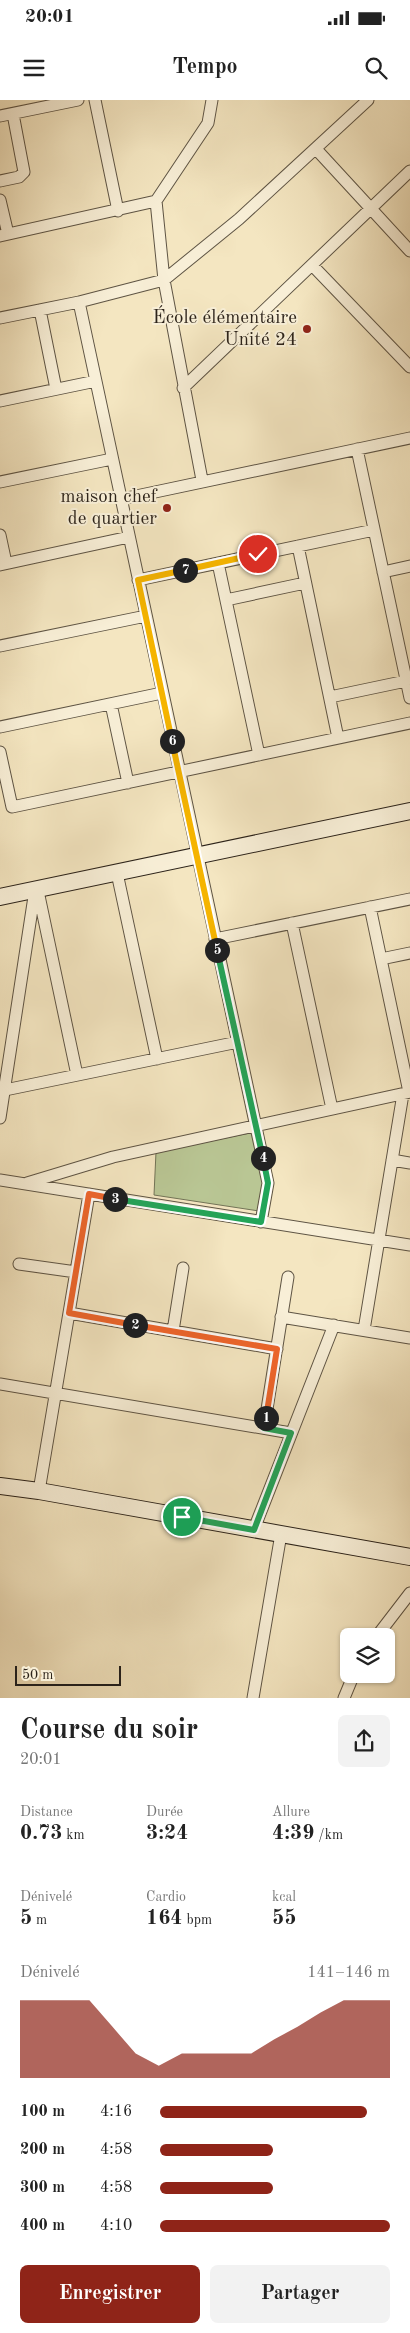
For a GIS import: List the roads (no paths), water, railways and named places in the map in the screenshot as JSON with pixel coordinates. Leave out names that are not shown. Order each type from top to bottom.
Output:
[{"type":"street","points":[[0,116],[78,100]]},
{"type":"street","points":[[95,100],[118,211]]},
{"type":"street","points":[[202,480],[164,280],[156,201],[208,123],[212,100]]},
{"type":"street","points":[[0,318],[79,302],[164,280],[239,219],[316,150],[355,104],[368,100]]},
{"type":"street","points":[[0,181],[19,177],[24,172],[13,114]]},
{"type":"street","points":[[316,150],[410,251]]},
{"type":"street","points":[[183,388],[312,264],[405,180],[410,171]]},
{"type":"street","points":[[0,200],[4,235],[156,201]]},
{"type":"street","points":[[312,264],[410,367]]},
{"type":"street","points":[[79,302],[268,1183],[261,1222]]},
{"type":"street","points":[[40,310],[56,390]]},
{"type":"street","points":[[0,401],[96,381]]},
{"type":"street","points":[[122,499],[202,480],[410,438]]},
{"type":"street","points":[[357,449],[410,698]]},
{"type":"street","points":[[0,482],[112,459]]},
{"type":"street","points":[[138,580],[374,530]]},
{"type":"street","points":[[0,535],[3,564],[129,537]]},
{"type":"street","points":[[298,546],[338,738]]},
{"type":"street","points":[[218,563],[259,755]]},
{"type":"street","points":[[383,572],[410,566]]},
{"type":"street","points":[[226,600],[305,583]]},
{"type":"street","points":[[0,646],[146,616]]},
{"type":"street","points":[[330,697],[406,681]]},
{"type":"street","points":[[0,727],[162,693]]},
{"type":"street","points":[[111,704],[128,783]]},
{"type":"street","points":[[0,752],[12,807],[410,723]]},
{"type":"street","points":[[0,897],[410,811]]},
{"type":"street","points":[[117,873],[157,1058]]},
{"type":"street","points":[[36,890],[77,1075]]},
{"type":"street","points":[[0,1118],[36,890]]},
{"type":"street","points":[[215,940],[410,898]]},
{"type":"street","points":[[364,1330],[392,1160],[408,1093],[370,907]]},
{"type":"street","points":[[292,923],[332,1109]]},
{"type":"street","points":[[381,959],[410,953]]},
{"type":"street","points":[[4,1090],[238,1042]]},
{"type":"street","points":[[23,1184],[114,1157],[408,1093]]},
{"type":"street","points":[[392,1160],[410,1163]]},
{"type":"street","points":[[0,1180],[410,1246]]},
{"type":"street","points":[[39,1492],[89,1194]]},
{"type":"street","points":[[19,1264],[76,1272]]},
{"type":"street","points":[[173,1331],[183,1268]]},
{"type":"street","points":[[264,1428],[288,1276]]},
{"type":"street","points":[[69,1313],[277,1349]]},
{"type":"street","points":[[282,1317],[410,1338]]},
{"type":"street","points":[[254,1530],[334,1325]]},
{"type":"street","points":[[0,1384],[291,1433]]},
{"type":"street","points":[[0,1486],[410,1558]]},
{"type":"street","points":[[253,1698],[281,1534]]},
{"type":"street","points":[[383,1628],[410,1593]]},
{"type":"street","points":[[344,1698],[350,1683]]},
{"type":"place","name":"École élémentaire Unité 24","points":[[307,329]]},
{"type":"place","name":"maison chef de quartier","points":[[167,508]]}]
